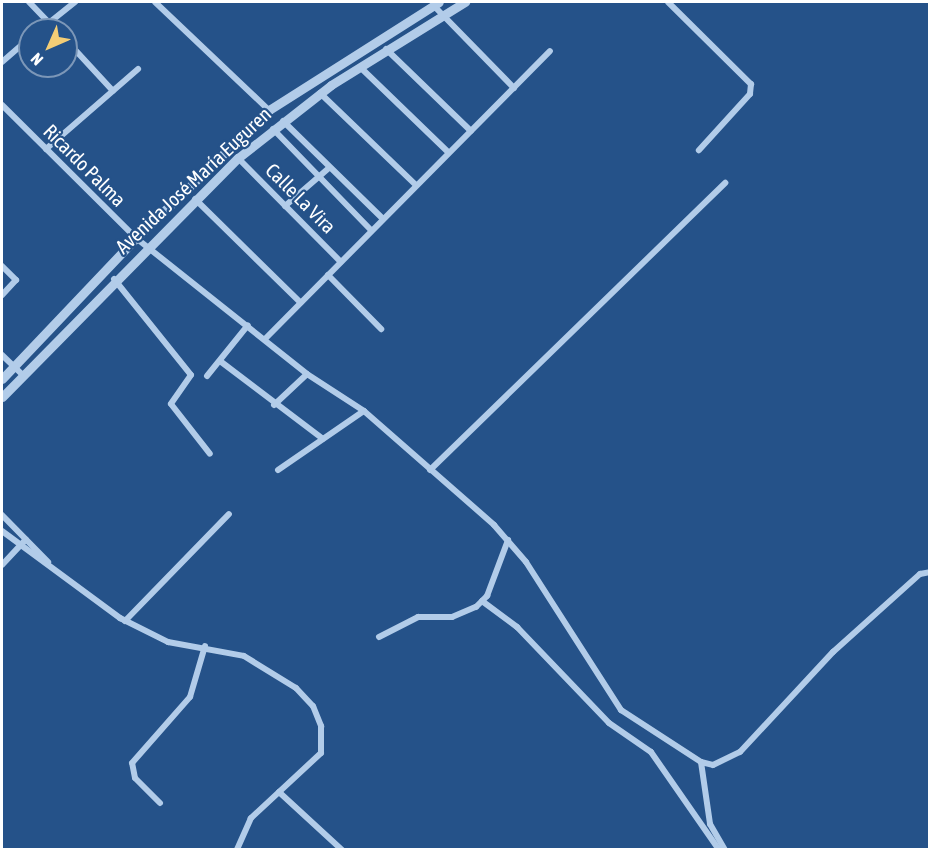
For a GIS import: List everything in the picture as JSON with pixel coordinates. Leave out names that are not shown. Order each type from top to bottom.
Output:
[{"type":"street","points":[[29,2],[45,18]]},
{"type":"street","points":[[54,18],[75,2]]},
{"type":"street","points":[[155,2],[268,110]]},
{"type":"street","name":"Avenida José María Euguren","points":[[2,397],[114,278],[238,158],[320,93],[439,14],[465,2]]},
{"type":"street","points":[[668,2],[751,84],[750,94],[699,150]]},
{"type":"street","points":[[436,3],[439,14],[514,88]]},
{"type":"street","name":"Avenida José María Euguren","points":[[2,379],[135,238],[268,110],[436,3]]},
{"type":"street","points":[[2,62],[18,48]]},
{"type":"street","points":[[386,49],[471,130]]},
{"type":"street","points":[[265,339],[382,218],[550,51]]},
{"type":"street","points":[[78,53],[113,91]]},
{"type":"street","points":[[360,66],[448,152]]},
{"type":"street","points":[[46,149],[138,69]]},
{"type":"street","points":[[320,93],[416,185]]},
{"type":"street","name":"Ricardo Palma","points":[[2,105],[135,238],[248,325],[307,374],[364,411],[508,540],[621,710],[701,762]]},
{"type":"street","points":[[283,121],[382,218]]},
{"type":"street","points":[[273,129],[371,230]]},
{"type":"street","name":"Calle La Vira","points":[[238,158],[341,262]]},
{"type":"street","points":[[285,206],[329,168]]},
{"type":"street","points":[[430,471],[725,183]]},
{"type":"street","points":[[195,199],[301,303]]},
{"type":"street","points":[[2,266],[16,280],[2,296]]},
{"type":"street","points":[[328,275],[381,329]]},
{"type":"street","points":[[114,278],[191,375],[171,404],[210,454]]},
{"type":"street","points":[[207,376],[248,325]]},
{"type":"street","points":[[2,355],[23,375]]},
{"type":"street","points":[[220,361],[274,405],[323,439]]},
{"type":"street","points":[[274,405],[307,374]]},
{"type":"street","points":[[278,470],[364,411]]},
{"type":"street","points":[[125,621],[229,514]]},
{"type":"street","points":[[2,515],[48,563]]},
{"type":"street","points":[[2,531],[19,546],[48,563],[125,621],[168,642],[236,652],[272,671],[305,696],[318,714],[321,753],[243,829],[237,849]]},
{"type":"street","points":[[2,565],[27,539]]},
{"type":"street","points":[[379,637],[418,617],[465,615],[482,601],[508,540]]},
{"type":"street","points":[[725,849],[710,824],[701,762],[713,765],[740,752],[833,652],[920,574],[930,572]]},
{"type":"street","points":[[482,601],[517,627],[609,723],[651,752],[719,849]]},
{"type":"street","points":[[160,802],[135,778],[132,764],[190,697],[205,646]]},
{"type":"street","points":[[279,792],[342,849]]}]
